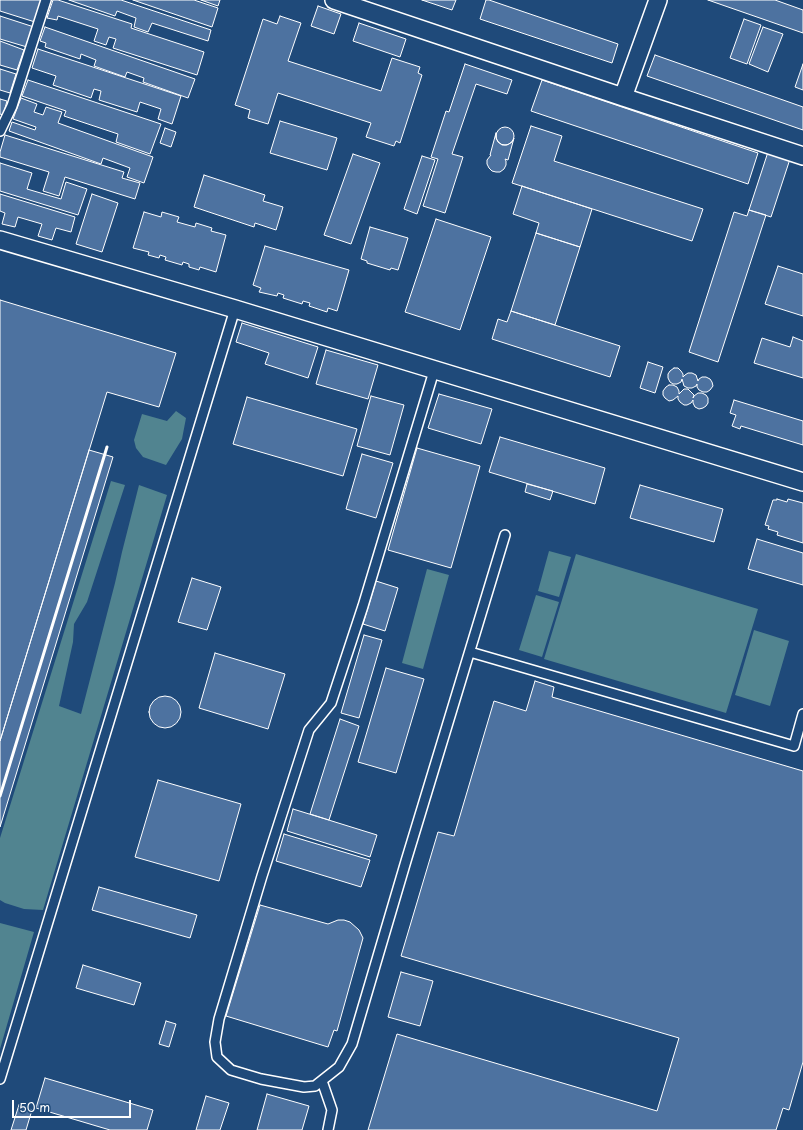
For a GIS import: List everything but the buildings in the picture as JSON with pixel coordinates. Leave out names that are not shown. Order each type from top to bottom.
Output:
[{"type":"street","points":[[334,0],[803,156]]},
{"type":"street","points":[[623,97],[658,0]]},
{"type":"street","points":[[0,240],[235,309],[434,371],[803,482]]},
{"type":"lane","points":[[0,131],[12,106],[46,0]]},
{"type":"lane","points":[[0,1079],[235,309]]},
{"type":"lane","points":[[434,371],[332,703],[309,730],[219,1019],[215,1042],[217,1057],[231,1070],[261,1079],[304,1088],[315,1086],[339,1067],[352,1044],[506,535]]},
{"type":"lane","points":[[470,652],[794,746],[803,714]]},
{"type":"lane","points":[[322,1081],[332,1110],[328,1130]]},
{"type":"green space","points":[[176,411],[186,418],[182,439],[166,465],[143,457],[136,448],[134,440],[142,414],[167,421]]},
{"type":"green space","points":[[111,481],[125,485],[87,602],[74,624],[73,642],[59,706],[81,714],[139,485],[167,495],[43,910],[24,909],[0,900],[0,838]]},
{"type":"green space","points":[[549,551],[571,557],[559,597],[538,591]]},
{"type":"green space","points":[[576,554],[758,609],[726,713],[544,659]]},
{"type":"green space","points":[[427,569],[449,575],[423,669],[402,663]]},
{"type":"green space","points":[[536,595],[559,602],[542,657],[519,650]]},
{"type":"green space","points":[[754,630],[789,641],[770,706],[735,695]]},
{"type":"green space","points":[[0,923],[34,932],[0,1049]]},
{"type":"railway","points":[[0,796],[107,447]]}]
